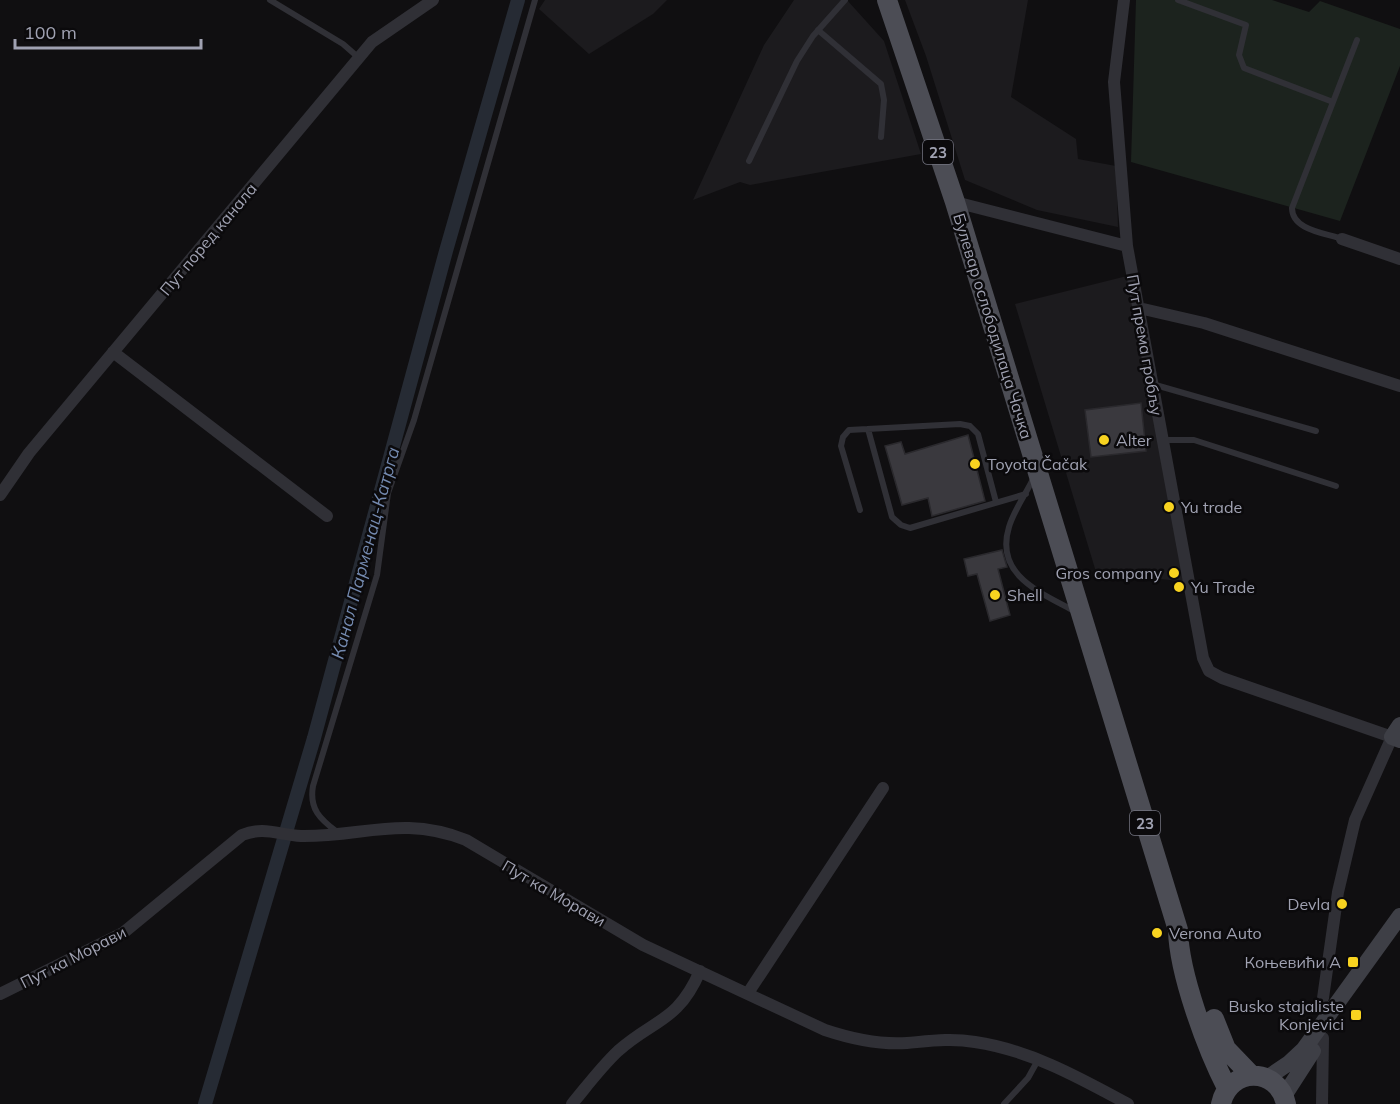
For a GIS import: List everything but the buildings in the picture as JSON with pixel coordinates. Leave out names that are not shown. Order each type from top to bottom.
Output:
[{"type":"main road","name":"Булевар ослободилаца Чачка","points":[[886,0],[955,202],[1178,930],[1178,945],[1224,1096]]},
{"type":"main road","points":[[1285,1100],[1320,1034],[1400,916]]},
{"type":"main road","points":[[1259,1077],[1299,1054],[1320,1034],[1400,928]]},
{"type":"main road","name":"Булевар ослободилаца Чачка","points":[[1178,930],[1186,941],[1223,1046],[1259,1077]]},
{"type":"main road","name":"23","points":[[1224,1096],[1240,1078],[1259,1077],[1276,1084],[1285,1100]]},
{"type":"street","name":"Пут поред канала","points":[[0,495],[29,453],[372,42],[433,0]]},
{"type":"street","name":"Пут према гробљу","points":[[1124,0],[1114,82],[1127,246],[1203,658],[1209,672],[1222,678],[1397,734]]},
{"type":"street","points":[[955,202],[1127,246]]},
{"type":"street","points":[[1342,239],[1400,259]]},
{"type":"street","points":[[1139,308],[1204,323],[1400,386]]},
{"type":"street","points":[[113,352],[327,516]]},
{"type":"street","points":[[1323,998],[1338,892],[1355,820],[1397,734]]},
{"type":"street","points":[[748,993],[883,788]]},
{"type":"street","name":"Пут ка Морави","points":[[0,994],[123,933],[242,835],[254,831],[272,830],[291,834],[409,827],[450,834],[480,849],[643,945],[825,1030],[851,1039],[882,1043],[937,1039],[976,1042],[1054,1065],[1128,1104]]},
{"type":"street","points":[[572,1104],[620,1050],[672,1014],[691,991],[700,971]]},
{"type":"street","points":[[1320,1034],[1322,1104]]},
{"type":"lane","points":[[270,0],[343,44],[359,58]]},
{"type":"lane","points":[[337,832],[316,813],[312,801],[313,786],[377,575],[388,493],[414,420],[535,0]]},
{"type":"lane","points":[[749,161],[797,61],[818,30],[845,0]]},
{"type":"lane","points":[[1178,0],[1246,25],[1239,56],[1244,68],[1333,102]]},
{"type":"lane","points":[[818,30],[881,84],[884,100],[880,137]]},
{"type":"lane","points":[[1342,239],[1300,225],[1294,220],[1292,212],[1357,40]]},
{"type":"lane","points":[[1152,384],[1316,431]]},
{"type":"lane","points":[[860,510],[841,441],[849,430],[960,424],[970,426],[978,434],[996,502]]},
{"type":"lane","points":[[868,429],[892,516],[901,525],[910,528],[1026,494]]},
{"type":"lane","points":[[1162,440],[1194,440],[1336,486]]},
{"type":"lane","points":[[1037,470],[1008,530],[1012,567],[1021,581],[1081,615]]},
{"type":"lane","points":[[1004,1104],[1028,1078],[1038,1060]]},
{"type":"shaded area","points":[[545,0],[667,0],[653,14],[589,54],[539,9]]},
{"type":"shaded area","points":[[794,0],[847,0],[884,41],[921,154],[750,185],[740,182],[693,200],[764,45]]},
{"type":"shaded area","points":[[905,0],[1028,0],[1011,97],[1076,139],[1078,159],[1116,166],[1118,227],[1037,210],[965,180],[926,56]]},
{"type":"shaded area","points":[[1136,0],[1272,0],[1309,12],[1320,1],[1400,29],[1400,66],[1340,221],[1131,162]]},
{"type":"shaded area","points":[[1127,276],[1188,582],[1096,572],[1015,304]]},
{"type":"waterway","name":"Канал Парменац-Катрга","points":[[205,1104],[314,738],[446,251],[518,0]]},
{"type":"place","name":"Alter","points":[[1104,440]]},
{"type":"place","name":"Toyota Čačak","points":[[975,464]]},
{"type":"place","name":"Yu trade","points":[[1169,507]]},
{"type":"place","name":"Gros company","points":[[1174,573]]},
{"type":"place","name":"Yu Trade","points":[[1179,587]]},
{"type":"place","name":"Shell","points":[[995,595]]},
{"type":"place","name":"Devla","points":[[1342,904]]},
{"type":"place","name":"Verona Auto","points":[[1157,933]]},
{"type":"place","name":"Коњевићи А","points":[[1353,962]]},
{"type":"place","name":"Busko stajaliste Konjevici","points":[[1356,1015]]}]
